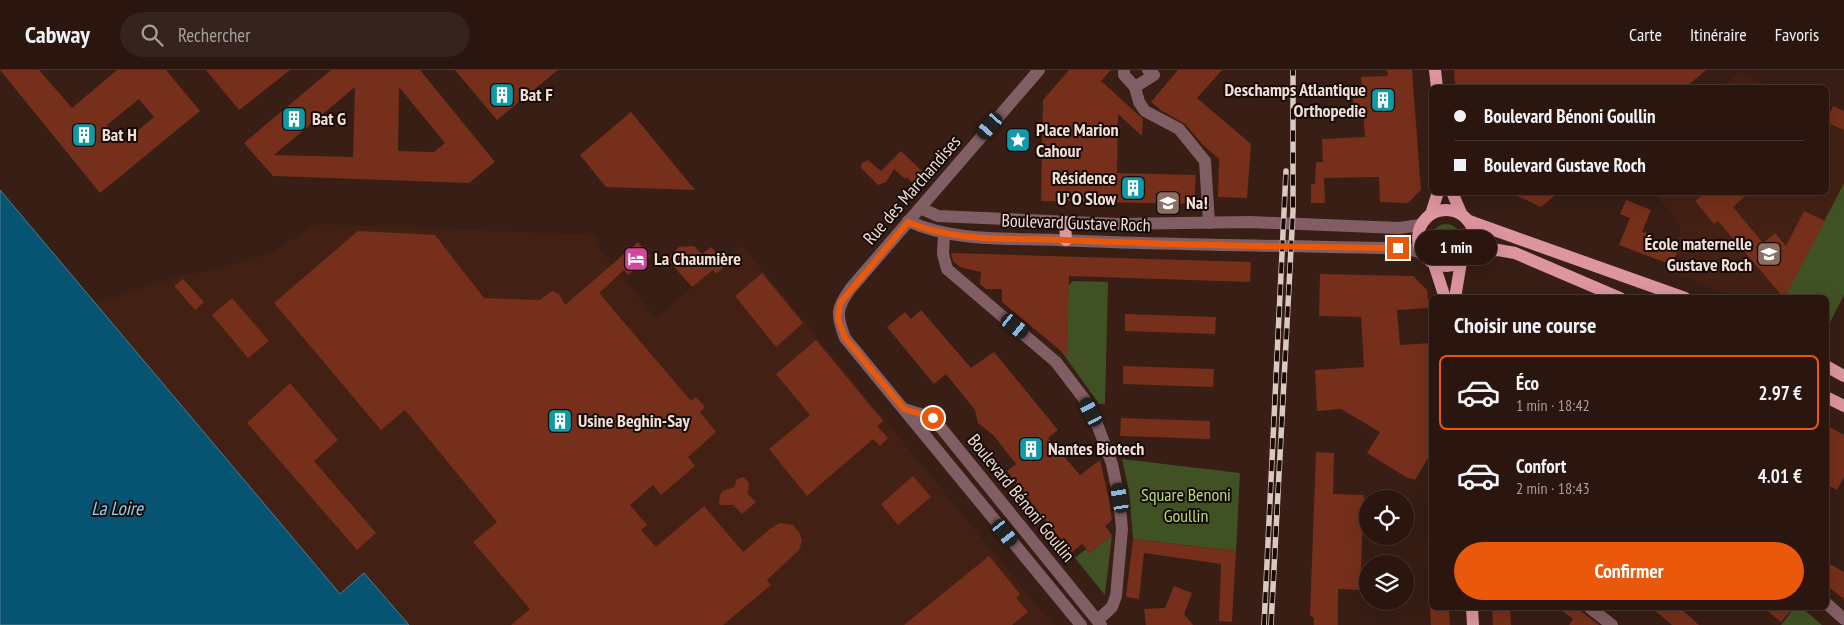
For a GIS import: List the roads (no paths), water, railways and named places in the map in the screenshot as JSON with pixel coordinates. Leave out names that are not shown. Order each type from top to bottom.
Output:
[{"type":"main road","points":[[1435,70],[1437,85]]},
{"type":"main road","points":[[1437,195],[1430,214],[1420,226],[1418,244],[1424,255],[1434,264],[1444,295]]},
{"type":"main road","points":[[1434,264],[1450,266],[1461,262],[1471,252],[1475,239],[1454,195]]},
{"type":"main road","points":[[1430,214],[1446,209],[1677,295]]},
{"type":"main road","points":[[1065,222],[1066,240]]},
{"type":"main road","points":[[1471,252],[1498,250],[1515,253],[1613,295]]},
{"type":"main road","points":[[1456,295],[1461,262]]},
{"type":"main road","points":[[1829,368],[1844,376]]},
{"type":"main road","points":[[1829,398],[1842,401]]},
{"type":"main road","points":[[1472,610],[1473,625]]},
{"type":"street","name":"Rue des Marchandises","points":[[851,288],[1039,70]]},
{"type":"street","points":[[1124,70],[1124,74],[1135,87],[1139,102],[1145,111],[1179,129],[1205,161],[1209,223]]},
{"type":"street","points":[[1135,87],[1154,74],[1148,70]]},
{"type":"street","name":"Boulevard Gustave Roch","points":[[920,208],[938,216],[1065,222],[1250,222],[1399,228],[1420,226]]},
{"type":"street","name":"Boulevard Gustave Roch","points":[[908,222],[944,234],[1066,240],[1398,248],[1416,251],[1424,255]]},
{"type":"street","points":[[944,234],[943,254],[948,270],[1056,362],[1084,400],[1106,444],[1120,498],[1122,544],[1119,579],[1112,606],[1100,623]]},
{"type":"street","name":"Boulevard Bénoni Goullin","points":[[851,288],[840,303],[838,319],[845,338],[1081,625]]},
{"type":"street","name":"Boulevard Bénoni Goullin","points":[[904,409],[933,418],[1100,623]]},
{"type":"street","points":[[1829,606],[1844,619]]},
{"type":"street","points":[[1593,610],[1612,625]]},
{"type":"water","name":"La Loire","points":[[0,190],[340,594],[364,573],[409,625],[0,625]]},
{"type":"railway","points":[[1271,625],[1293,211],[1293,70]]},
{"type":"railway","points":[[1264,625],[1286,171]]},
{"type":"place","name":"Bat F","points":[[502,95]]},
{"type":"place","name":"Deschamps Atlantique Orthopedie","points":[[1383,100]]},
{"type":"place","name":"Bat G","points":[[294,119]]},
{"type":"place","name":"Bat H","points":[[84,135]]},
{"type":"place","name":"Place Marion Cahour","points":[[1018,140]]},
{"type":"place","name":"Résidence U’ O Slow","points":[[1133,188]]},
{"type":"place","name":"Na!","points":[[1168,203]]},
{"type":"place","name":"École maternelle Gustave Roch","points":[[1769,254]]},
{"type":"place","name":"La Chaumière","points":[[636,259]]},
{"type":"place","name":"Usine Beghin-Say","points":[[560,421]]},
{"type":"place","name":"Nantes Biotech","points":[[1031,449]]},
{"type":"park label","name":"Square Benoni Goullin","points":[[1186,505]]}]
